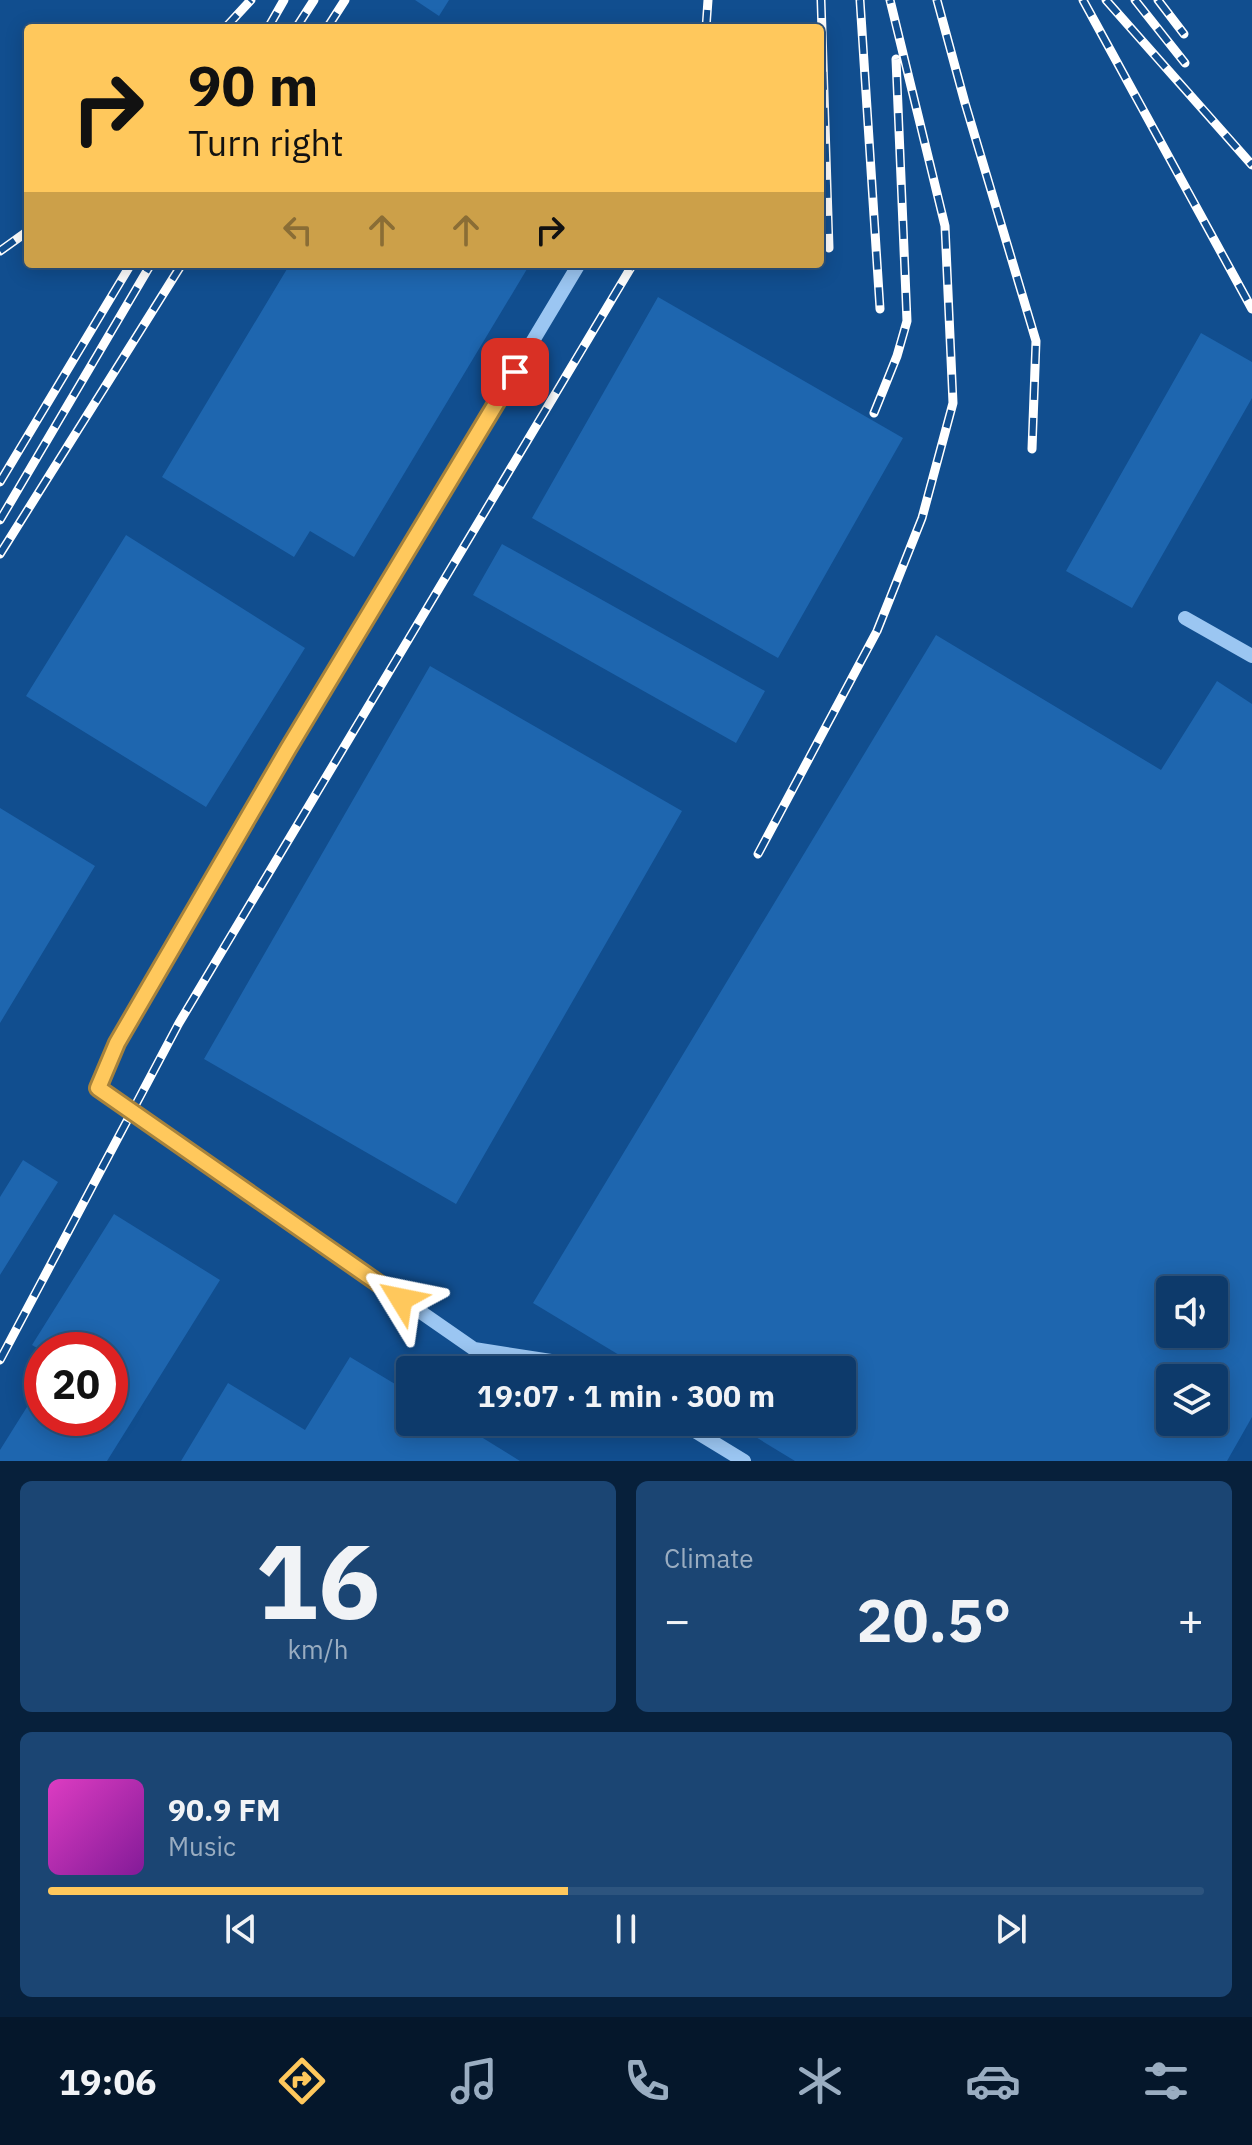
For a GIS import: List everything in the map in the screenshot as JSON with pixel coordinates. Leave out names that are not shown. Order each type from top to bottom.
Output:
[{"type":"lane","points":[[519,1356],[474,1349],[98,1088],[117,1043],[288,749],[577,268]]},
{"type":"lane","points":[[1185,618],[1252,656]]},
{"type":"lane","points":[[703,1436],[744,1461]]},
{"type":"building","points":[[415,0],[449,0],[439,16]]},
{"type":"building","points":[[288,268],[528,268],[354,557],[310,531],[294,557],[162,477]]},
{"type":"building","points":[[658,297],[903,438],[778,658],[532,518]]},
{"type":"building","points":[[1201,333],[1252,362],[1252,398],[1132,608],[1066,571]]},
{"type":"building","points":[[126,535],[305,648],[206,807],[26,696]]},
{"type":"building","points":[[502,544],[765,691],[736,743],[473,595]]},
{"type":"building","points":[[936,635],[1161,770],[1217,681],[1252,704],[1252,1417],[1227,1461],[795,1461],[754,1436],[856,1436],[856,1356],[621,1356],[533,1303]]},
{"type":"building","points":[[430,666],[682,811],[456,1204],[204,1059]]},
{"type":"building","points":[[0,808],[95,866],[0,1023]]},
{"type":"building","points":[[23,1160],[58,1182],[0,1275],[0,1197]]},
{"type":"building","points":[[114,1214],[220,1280],[128,1427],[128,1332],[40,1332]]},
{"type":"building","points":[[350,1357],[396,1385],[396,1436],[480,1436],[520,1461],[181,1461],[228,1383],[305,1430]]},
{"type":"building","points":[[24,1412],[24,1436],[123,1436],[107,1461],[0,1461],[0,1450]]},
{"type":"railway","points":[[229,24],[251,0]]},
{"type":"railway","points":[[270,24],[284,0]]},
{"type":"railway","points":[[299,24],[314,0]]},
{"type":"railway","points":[[330,24],[345,0]]},
{"type":"railway","points":[[706,24],[708,0]]},
{"type":"railway","points":[[821,0],[822,24]]},
{"type":"railway","points":[[860,0],[880,309]]},
{"type":"railway","points":[[758,854],[877,631],[922,518],[953,403],[945,226],[890,0]]},
{"type":"railway","points":[[937,0],[1036,341],[1032,449]]},
{"type":"railway","points":[[1083,0],[1252,309]]},
{"type":"railway","points":[[1106,0],[1252,165]]},
{"type":"railway","points":[[1135,0],[1185,63]]},
{"type":"railway","points":[[1158,0],[1184,34]]},
{"type":"railway","points":[[874,413],[897,356],[907,321],[896,59]]},
{"type":"railway","points":[[824,93],[829,248]]},
{"type":"railway","points":[[0,251],[24,234]]},
{"type":"railway","points":[[0,482],[129,268]]},
{"type":"railway","points":[[0,520],[149,268]]},
{"type":"railway","points":[[0,554],[179,268]]},
{"type":"railway","points":[[0,1360],[179,1023],[631,268]]},
{"type":"route","points":[[401,1299],[98,1088],[117,1043],[288,749],[515,372]]}]
